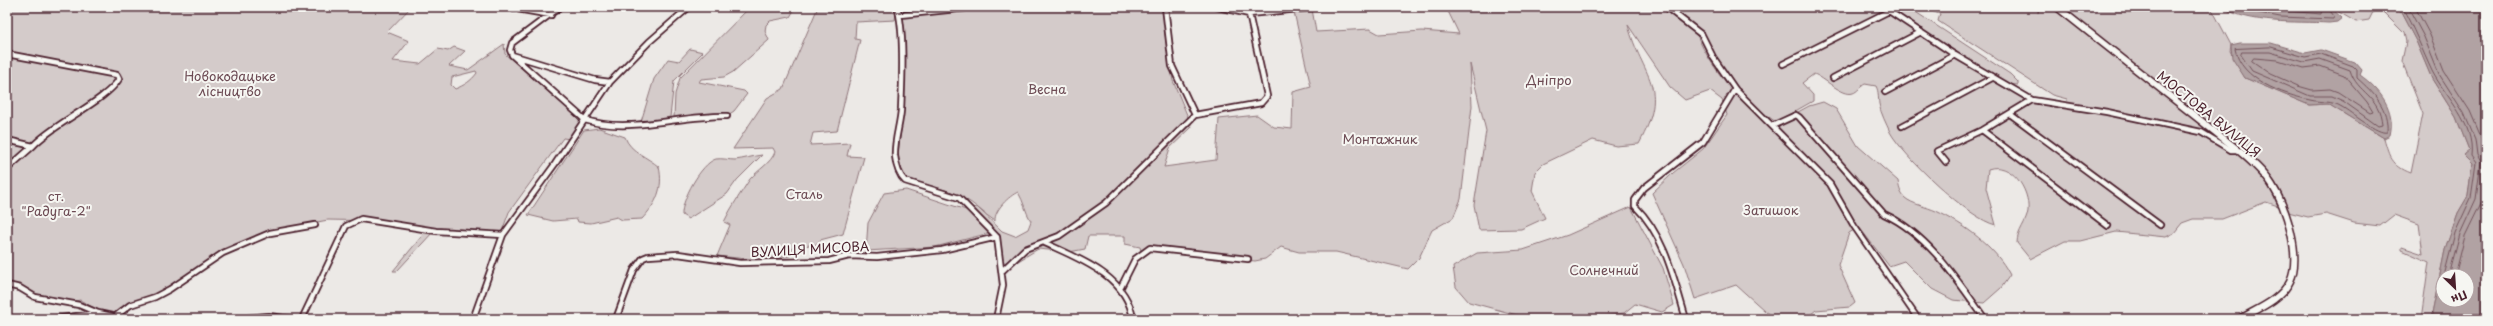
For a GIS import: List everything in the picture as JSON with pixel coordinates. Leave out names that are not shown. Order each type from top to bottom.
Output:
[{"type":"street","points":[[506,7],[551,15]]},
{"type":"street","points":[[560,7],[512,43],[510,50],[512,55],[585,120],[604,126],[631,127],[672,119],[727,116]]},
{"type":"street","points":[[473,319],[503,235],[585,120],[610,82],[649,42],[689,7]]},
{"type":"street","points":[[897,7],[900,15],[901,111],[896,155],[901,177],[916,186],[959,198],[997,237],[1003,270],[1003,285],[996,319]]},
{"type":"street","points":[[900,15],[976,7]]},
{"type":"street","points":[[1165,7],[1172,66],[1195,115]]},
{"type":"street","points":[[1218,7],[1249,14],[1318,7]]},
{"type":"street","points":[[1666,7],[1702,35],[1713,57],[1735,89],[1830,184],[1854,226],[1867,242],[1918,319]]},
{"type":"street","name":"МОСТОВА ВУЛИЦЯ","points":[[2057,7],[2238,150],[2260,170],[2272,185],[2292,240],[2296,264],[2295,272],[2286,288],[2277,298],[2240,319]]},
{"type":"street","points":[[1783,64],[1889,11],[1955,55],[2032,100],[2107,112],[2201,132],[2231,150],[2238,150]]},
{"type":"street","points":[[1003,270],[1025,249],[1034,244],[1060,236],[1106,203],[1168,144],[1195,115],[1261,103],[1267,96],[1262,63],[1254,42],[1249,14]]},
{"type":"street","points":[[1834,78],[1920,32]]},
{"type":"street","points":[[7,54],[118,77],[116,84],[43,135],[7,169]]},
{"type":"street","points":[[512,55],[588,78],[610,82]]},
{"type":"street","points":[[1885,92],[1955,55]]},
{"type":"street","points":[[1902,126],[1992,78]]},
{"type":"street","points":[[1686,319],[1668,258],[1647,218],[1635,206],[1635,200],[1644,188],[1703,142],[1735,89]]},
{"type":"street","points":[[1946,162],[1937,151],[1982,130],[2032,100]]},
{"type":"street","points":[[2010,114],[2160,224]]},
{"type":"street","points":[[1772,126],[1796,115],[1799,117],[1884,214],[1902,222],[1922,240],[1958,281],[1985,319]]},
{"type":"street","points":[[1982,130],[2108,226]]},
{"type":"street","points":[[7,140],[33,146]]},
{"type":"street","points":[[302,319],[346,226],[361,219],[436,231],[503,235]]},
{"type":"street","points":[[114,318],[130,305],[155,298],[223,253],[270,233],[315,225]]},
{"type":"street","name":"ВУЛИЦЯ МИСОВА","points":[[616,319],[634,270],[643,258],[648,256],[678,254],[740,263],[829,261],[849,256],[877,257],[942,250],[997,237]]},
{"type":"street","points":[[1044,242],[1098,270],[1121,287],[1134,309],[1133,319]]},
{"type":"street","points":[[1121,287],[1131,263],[1139,254],[1150,248],[1248,259]]},
{"type":"street","points":[[7,285],[20,288],[35,297],[79,305],[98,316]]},
{"type":"street","points":[[55,319],[64,316],[98,316],[126,319]]},
{"type":"street","points":[[235,319],[269,316],[290,319]]},
{"type":"green space","points":[[7,7],[411,7],[387,32],[409,41],[393,61],[420,64],[438,49],[448,51],[454,47],[465,51],[449,66],[468,70],[504,44],[505,54],[577,117],[581,124],[570,139],[563,138],[509,212],[501,234],[456,232],[378,221],[328,220],[270,231],[222,251],[166,290],[137,300],[123,307],[111,319],[99,319],[101,312],[80,300],[52,300],[33,295],[7,284],[7,143],[29,147],[7,138],[7,55],[99,73],[100,69],[7,52]],"holes":[[[476,71],[477,73],[470,81],[455,89],[451,85],[452,77]]]},
{"type":"green space","points":[[750,7],[793,7],[794,10],[790,17],[770,21],[766,25],[765,31],[769,40],[733,72],[724,77],[701,79],[699,82],[744,91],[747,94],[734,111],[728,115],[674,118],[675,94],[680,78]]},
{"type":"green space","name":"Сталь","points":[[818,7],[893,7],[896,13],[895,20],[856,22],[855,39],[860,40],[837,131],[813,133],[810,145],[850,143],[847,156],[864,157],[843,234],[820,240],[819,244],[793,247],[790,256],[759,260],[717,256],[730,225],[724,222],[730,211],[750,179],[767,163],[775,152],[773,148],[733,149],[767,98],[783,89]]},
{"type":"green space","points":[[982,7],[1164,7],[1165,34],[1173,81],[1192,127],[1170,148],[1164,167],[1216,160],[1219,119],[1257,115],[1274,127],[1292,129],[1293,92],[1311,87],[1294,12],[1312,9],[1316,32],[1370,29],[1379,34],[1422,31],[1459,34],[1446,7],[1890,7],[1886,10],[2025,100],[2066,108],[2067,99],[2052,95],[1938,21],[1940,14],[1919,7],[2038,7],[2038,13],[2040,7],[2055,7],[2074,25],[2256,168],[2268,183],[2278,206],[2266,202],[2222,219],[2193,219],[2182,223],[2174,233],[2166,237],[2116,232],[2080,241],[2065,241],[2030,259],[2017,243],[2017,239],[2026,219],[2028,203],[2022,186],[2011,173],[2004,169],[1988,169],[1986,188],[1996,225],[1985,221],[1970,212],[1938,186],[1922,171],[1897,143],[1882,115],[1876,86],[1865,84],[1853,93],[1849,93],[1839,90],[1814,74],[1802,83],[1813,95],[1813,101],[1776,122],[1745,96],[1708,46],[1697,35],[1703,49],[1719,74],[1769,128],[1809,106],[1823,102],[1836,109],[1858,146],[1898,181],[1899,188],[1905,198],[1947,216],[1978,237],[1996,255],[2010,275],[2001,288],[1984,303],[1953,300],[1932,289],[1904,261],[1889,266],[1859,227],[1849,233],[1838,265],[1855,303],[1850,307],[1816,310],[1805,319],[1774,319],[1736,285],[1695,299],[1684,264],[1652,193],[1673,173],[1703,149],[1727,115],[1722,100],[1710,91],[1685,100],[1670,87],[1628,25],[1651,82],[1653,94],[1653,108],[1639,144],[1616,146],[1593,140],[1543,164],[1535,172],[1532,191],[1545,218],[1521,229],[1479,230],[1474,205],[1486,131],[1470,64],[1472,106],[1461,199],[1453,218],[1432,230],[1419,258],[1408,269],[1336,252],[1299,252],[1281,247],[1265,259],[1255,261],[1153,250],[1141,251],[1140,247],[1125,244],[1125,236],[1088,236],[1085,249],[1069,252],[1038,249],[1015,263],[1002,262],[998,234],[986,234],[935,247],[866,251],[868,223],[884,193],[906,190],[966,210],[977,207],[955,194],[903,176],[898,155],[903,111],[901,16]],"holes":[[[1018,192],[1031,221],[1028,229],[1015,236],[1002,231],[978,208],[995,221],[999,208],[1010,197]]]},
{"type":"green space","points":[[1898,7],[1908,7],[2010,74],[2018,82],[2018,85],[2008,84],[1957,54],[1891,11]]},
{"type":"green space","points":[[2060,7],[2209,7],[2213,11],[2231,45],[2230,51],[2245,78],[2309,105],[2328,104],[2384,138],[2392,160],[2395,164],[2411,173],[2423,114],[2402,61],[2406,42],[2404,33],[2378,7],[2398,7],[2416,41],[2432,79],[2456,117],[2469,150],[2463,155],[2472,164],[2468,196],[2458,213],[2445,250],[2441,268],[2435,268],[2435,299],[2431,319],[2421,319],[2429,262],[2402,250],[2402,247],[2423,254],[2419,224],[2394,215],[2380,226],[2354,223],[2326,214],[2308,217],[2288,212],[2282,195],[2274,181],[2252,156]]},
{"type":"green space","points":[[2330,7],[2370,7],[2373,12],[2369,20],[2356,22]]},
{"type":"green space","points":[[690,49],[703,52],[674,81],[670,117],[640,125],[654,79],[668,59],[679,61]]},
{"type":"green space","points":[[599,128],[625,137],[631,147],[659,167],[660,189],[655,201],[647,213],[642,219],[622,220],[617,217],[591,223],[578,222],[577,219],[553,221],[528,215],[584,130]]},
{"type":"green space","points":[[762,155],[737,180],[727,194],[688,219],[682,215],[688,192],[698,175],[710,162],[716,159],[735,160]]},
{"type":"green space","name":"Солнечний","points":[[1631,207],[1663,268],[1674,305],[1662,312],[1635,304],[1624,313],[1604,316],[1532,319],[1469,302],[1456,287],[1453,267],[1477,253],[1523,250],[1568,235]]},
{"type":"green space","points":[[426,231],[433,232],[397,271],[393,271]]},
{"type":"water","points":[[2221,7],[2330,7],[2342,18],[2337,22],[2329,23],[2274,21],[2246,17]]},
{"type":"water","points":[[2398,7],[2486,7],[2486,319],[2431,319],[2435,299],[2435,308],[2475,308],[2475,268],[2441,268],[2445,250],[2458,213],[2468,196],[2472,164],[2463,155],[2469,150],[2456,117],[2432,79],[2416,41]]},
{"type":"water","points":[[2240,43],[2271,43],[2305,53],[2321,50],[2355,62],[2362,70],[2360,75],[2374,87],[2385,101],[2391,117],[2390,135],[2384,138],[2328,104],[2309,105],[2245,78],[2232,58],[2231,45]]},
{"type":"park label","name":"Дніпро","points":[[1549,80]]},
{"type":"park label","name":"Новокодацьке лісництво","points":[[230,84]]},
{"type":"park label","name":"Весна","points":[[1047,89]]},
{"type":"park label","name":"Монтажник","points":[[1380,139]]},
{"type":"park label","name":"ст. \"Радуга-2\"","points":[[56,204]]},
{"type":"park label","name":"Затишок","points":[[1771,210]]}]
